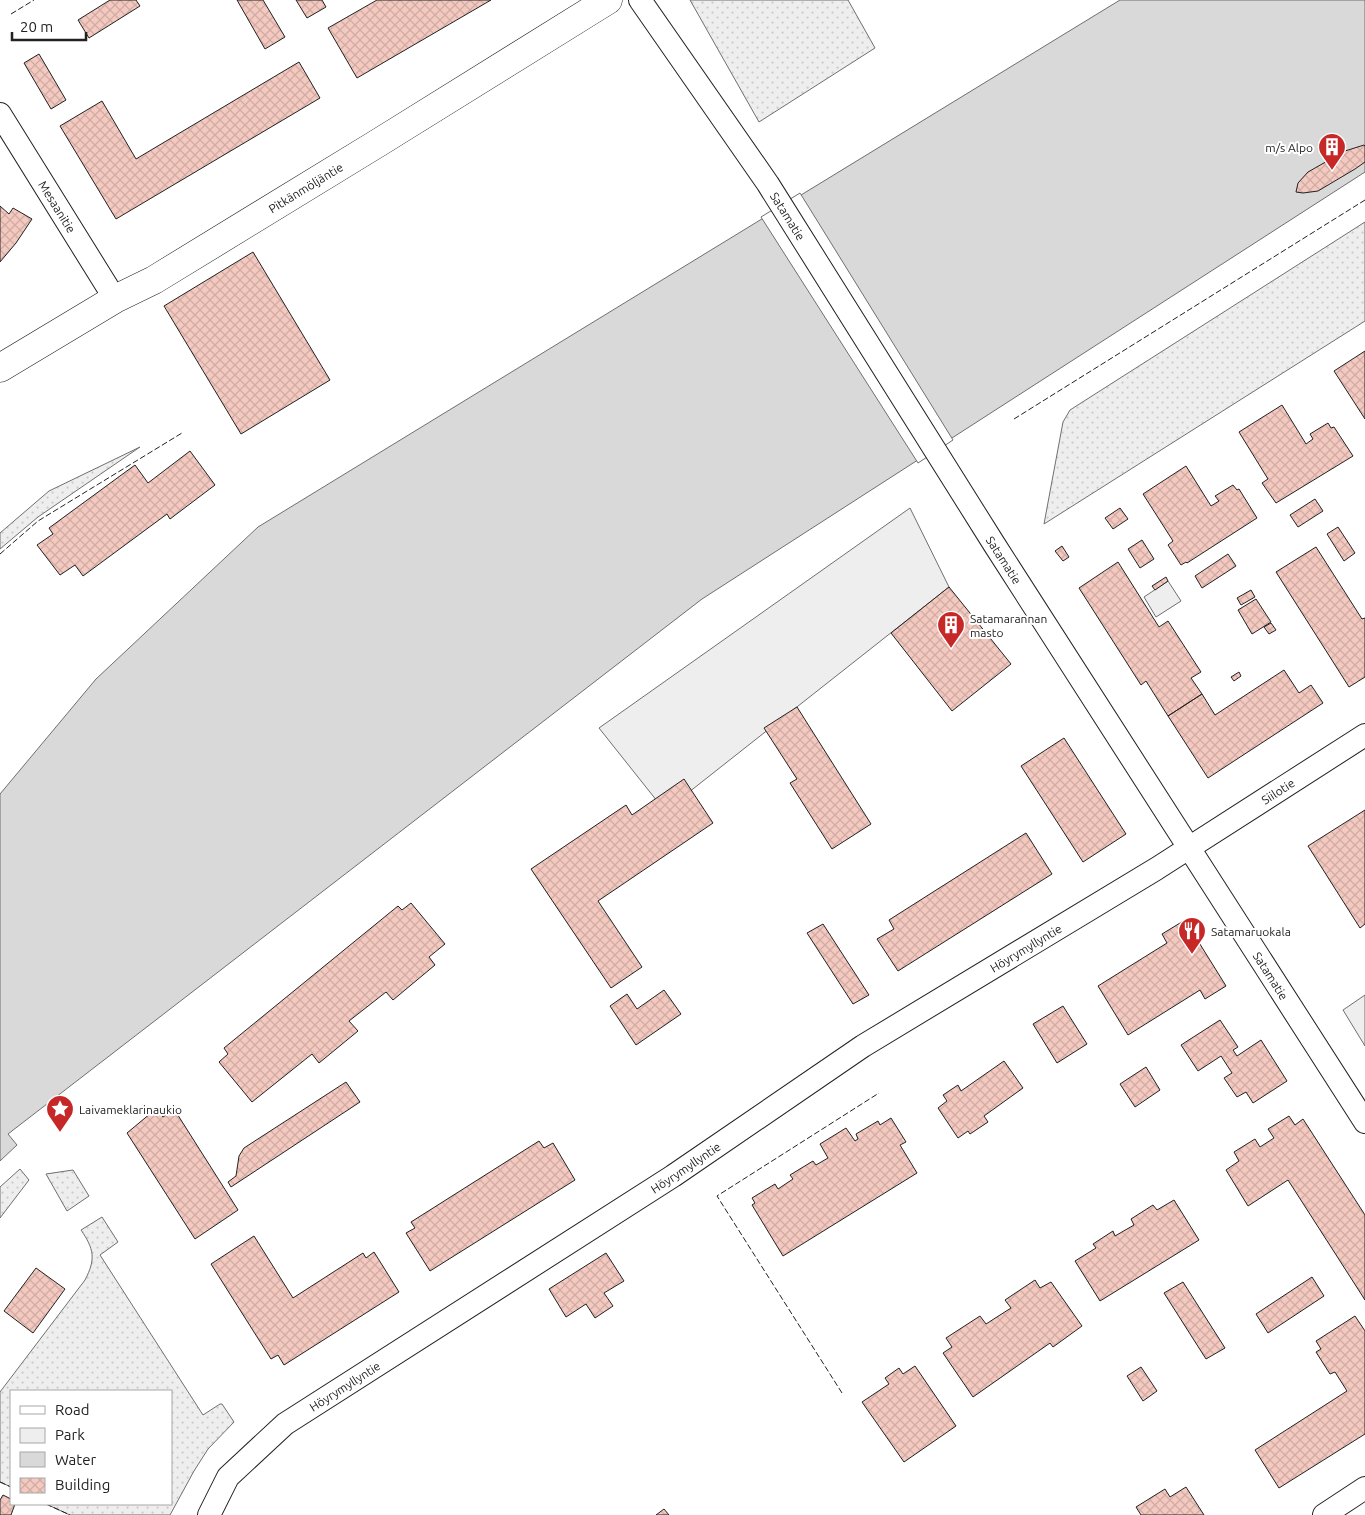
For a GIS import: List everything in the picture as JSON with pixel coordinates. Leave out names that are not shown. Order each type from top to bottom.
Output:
[{"type":"street","name":"Pitkänmöljäntie","points":[[0,368],[114,300],[162,275],[378,144],[608,0]]},
{"type":"street","name":"Satamatie","points":[[640,0],[768,184],[994,544],[1365,1122]]},
{"type":"street","name":"Mesaanitie","points":[[0,114],[114,300]]},
{"type":"street","name":"Siilotie","points":[[1189,847],[1365,735]]},
{"type":"street","name":"Höyrymyllyntie","points":[[209,1515],[228,1477],[284,1424],[673,1176],[863,1046],[1156,869],[1189,847]]},
{"type":"street","points":[[1324,1515],[1365,1488]]},
{"type":"green space","points":[[690,0],[848,0],[875,48],[759,122]]},
{"type":"green space","points":[[1365,222],[1365,321],[1044,524],[1063,422],[1070,410]]},
{"type":"green space","points":[[140,447],[38,517],[0,549],[0,533],[49,491]]},
{"type":"green space","points":[[910,508],[949,587],[665,811],[599,728]]},
{"type":"green space","points":[[1168,581],[1181,601],[1156,617],[1144,597]]},
{"type":"green space","points":[[1365,995],[1365,1046],[1343,1010]]},
{"type":"green space","points":[[20,1169],[29,1180],[0,1218],[0,1187]]},
{"type":"green space","points":[[73,1170],[89,1196],[67,1211],[46,1174]]},
{"type":"green space","points":[[102,1217],[118,1242],[100,1255],[203,1415],[222,1404],[234,1422],[208,1449],[170,1515],[70,1515],[48,1505],[172,1505],[172,1390],[10,1390],[10,1487],[0,1482],[0,1392],[89,1273],[92,1254],[89,1243],[81,1230]]},
{"type":"water","points":[[1120,0],[1365,0],[1365,172],[702,599],[8,1134],[17,1145],[0,1161],[0,794],[96,679],[258,527]]},
{"type":"pier","points":[[800,193],[953,440],[918,463],[761,217]]},
{"type":"building","points":[[110,0],[136,0],[140,6],[89,38],[78,20]]},
{"type":"building","points":[[237,0],[263,0],[285,37],[265,49]]},
{"type":"building","points":[[296,0],[322,0],[326,7],[307,18]]},
{"type":"building","points":[[377,0],[491,0],[357,78],[328,28]]},
{"type":"building","points":[[39,54],[66,100],[51,109],[24,63]]},
{"type":"building","points":[[299,62],[320,98],[116,219],[60,126],[102,101],[136,159]]},
{"type":"building","name":"m/s Alpo","points":[[1364,145],[1365,162],[1355,169],[1318,191],[1296,192],[1298,183],[1308,172],[1345,151]]},
{"type":"building","points":[[0,206],[9,214],[13,208],[32,219],[0,262]]},
{"type":"building","points":[[253,252],[330,380],[241,434],[164,306]]},
{"type":"building","points":[[1365,351],[1365,419],[1334,371]]},
{"type":"building","points":[[1282,405],[1306,444],[1313,439],[1310,434],[1328,423],[1331,428],[1334,427],[1353,456],[1276,503],[1262,483],[1268,479],[1239,432]]},
{"type":"building","points":[[190,451],[215,485],[170,519],[167,514],[83,576],[75,565],[60,575],[37,545],[53,534],[49,528],[135,465],[148,483]]},
{"type":"building","points":[[1186,466],[1211,506],[1219,501],[1215,496],[1233,485],[1237,490],[1239,489],[1257,518],[1181,565],[1168,545],[1173,541],[1143,494]]},
{"type":"building","points":[[1315,499],[1323,511],[1298,527],[1290,515]]},
{"type":"building","points":[[1120,508],[1128,519],[1113,529],[1105,518]]},
{"type":"building","points":[[1338,527],[1355,553],[1344,561],[1327,534]]},
{"type":"building","points":[[1142,540],[1154,559],[1140,568],[1128,549]]},
{"type":"building","points":[[1062,546],[1069,557],[1063,561],[1055,551]]},
{"type":"building","points":[[1316,547],[1362,619],[1365,618],[1365,677],[1349,687],[1276,572]]},
{"type":"building","points":[[1228,554],[1236,566],[1202,588],[1195,576]]},
{"type":"building","points":[[1118,562],[1159,627],[1168,621],[1201,672],[1191,678],[1202,694],[1168,716],[1146,681],[1141,685],[1079,588]]},
{"type":"building","points":[[1166,577],[1168,581],[1155,590],[1152,586]]},
{"type":"building","name":"Satamarannan masto","points":[[949,587],[1011,664],[952,711],[891,633]]},
{"type":"building","points":[[1251,590],[1255,597],[1241,605],[1237,598]]},
{"type":"building","points":[[1256,599],[1271,622],[1252,634],[1238,610]]},
{"type":"building","points":[[1271,623],[1276,630],[1269,634],[1264,627]]},
{"type":"building","points":[[1284,670],[1299,693],[1311,685],[1323,703],[1208,778],[1168,716],[1202,694],[1215,715]]},
{"type":"building","points":[[1239,672],[1241,676],[1234,681],[1231,677]]},
{"type":"building","points":[[797,707],[871,824],[832,849],[790,783],[797,779],[764,728]]},
{"type":"building","points":[[1064,738],[1126,834],[1083,862],[1021,766]]},
{"type":"building","points":[[684,779],[713,823],[598,901],[642,967],[611,988],[531,869],[626,805],[632,815]]},
{"type":"building","points":[[1365,810],[1365,924],[1360,928],[1308,846]]},
{"type":"building","points":[[1026,833],[1052,874],[898,971],[877,939],[894,929],[889,920]]},
{"type":"building","points":[[411,903],[445,944],[429,957],[435,965],[393,1000],[386,992],[349,1021],[358,1031],[319,1063],[312,1054],[252,1102],[219,1062],[228,1054],[224,1048],[398,906],[402,910]]},
{"type":"building","points":[[1185,920],[1226,986],[1205,999],[1200,990],[1128,1035],[1098,986],[1167,943],[1162,934]]},
{"type":"building","points":[[823,924],[869,995],[853,1004],[807,933]]},
{"type":"building","points":[[664,990],[681,1014],[636,1045],[610,1006],[627,994],[637,1009]]},
{"type":"building","points":[[1063,1006],[1087,1044],[1057,1063],[1033,1024]]},
{"type":"building","points":[[1220,1020],[1238,1047],[1233,1050],[1237,1056],[1261,1040],[1287,1081],[1253,1103],[1246,1092],[1237,1097],[1224,1078],[1232,1073],[1221,1056],[1198,1071],[1181,1045]]},
{"type":"building","points":[[1004,1061],[1023,1088],[984,1116],[988,1122],[970,1134],[968,1131],[958,1138],[938,1108],[947,1101],[943,1095],[958,1085],[961,1091]]},
{"type":"building","points":[[1146,1067],[1160,1090],[1135,1107],[1120,1084]]},
{"type":"building","points":[[346,1082],[360,1102],[231,1187],[228,1182],[236,1176],[239,1156],[244,1148]]},
{"type":"building","points":[[157,1108],[163,1117],[174,1109],[238,1210],[195,1239],[127,1133]]},
{"type":"building","points":[[1289,1116],[1295,1125],[1303,1119],[1365,1215],[1365,1300],[1288,1180],[1248,1206],[1226,1170],[1239,1161],[1234,1152],[1255,1139],[1260,1147],[1274,1138],[1268,1129]]},
{"type":"building","points":[[891,1118],[906,1142],[900,1145],[917,1173],[783,1256],[752,1205],[755,1203],[752,1198],[775,1184],[778,1189],[793,1179],[790,1175],[813,1161],[816,1165],[828,1158],[820,1144],[846,1128],[855,1141],[858,1139],[856,1134],[878,1121],[880,1125]]},
{"type":"building","points":[[539,1141],[544,1148],[553,1143],[575,1180],[430,1271],[406,1233],[415,1228],[411,1222]]},
{"type":"building","points":[[1174,1200],[1199,1240],[1100,1301],[1075,1261],[1096,1248],[1093,1244],[1113,1231],[1115,1236],[1134,1225],[1131,1219],[1153,1205],[1157,1210]]},
{"type":"building","points":[[254,1236],[293,1298],[363,1253],[366,1258],[374,1252],[399,1292],[284,1365],[278,1355],[271,1359],[211,1264]]},
{"type":"building","points":[[606,1253],[624,1281],[604,1293],[613,1306],[595,1318],[586,1304],[566,1317],[549,1289]]},
{"type":"building","points":[[36,1268],[65,1289],[33,1333],[4,1311]]},
{"type":"building","points":[[1312,1277],[1324,1296],[1268,1333],[1256,1314]]},
{"type":"building","points":[[1035,1280],[1040,1288],[1051,1282],[1082,1326],[1053,1347],[1050,1343],[973,1397],[943,1353],[952,1347],[946,1338],[980,1316],[986,1324],[1011,1308],[1005,1300]]},
{"type":"building","points":[[1183,1282],[1225,1348],[1206,1359],[1164,1293]]},
{"type":"building","points":[[1355,1316],[1365,1331],[1365,1434],[1279,1488],[1255,1450],[1347,1391],[1335,1372],[1330,1374],[1316,1352],[1321,1349],[1316,1341]]},
{"type":"building","points":[[915,1366],[956,1426],[904,1462],[862,1402],[889,1384],[885,1378],[899,1368],[903,1374]]},
{"type":"building","points":[[1141,1367],[1157,1391],[1143,1401],[1127,1376]]},
{"type":"building","points":[[1186,1487],[1204,1515],[1141,1515],[1136,1507],[1165,1489],[1170,1497]]},
{"type":"building","points":[[3,1495],[10,1498],[10,1505],[15,1505],[11,1515],[0,1515],[0,1500]]},
{"type":"building","points":[[664,1509],[669,1515],[656,1515]]},
{"type":"fence","points":[[11,14],[34,0]]},
{"type":"fence","points":[[1014,419],[1365,200]]},
{"type":"fence","points":[[0,554],[38,521],[182,433]]},
{"type":"fence","points":[[842,1393],[717,1196],[879,1093]]},
{"type":"fence","points":[[0,1482],[10,1487]]},
{"type":"fence","points":[[48,1505],[70,1515]]},
{"type":"place","name":"m/s Alpo","points":[[1332,171]]},
{"type":"place","name":"Satamarannan masto","points":[[951,649]]},
{"type":"place","name":"Satamaruokala","points":[[1192,955]]},
{"type":"place","name":"Laivameklarinaukio","points":[[60,1133]]}]
